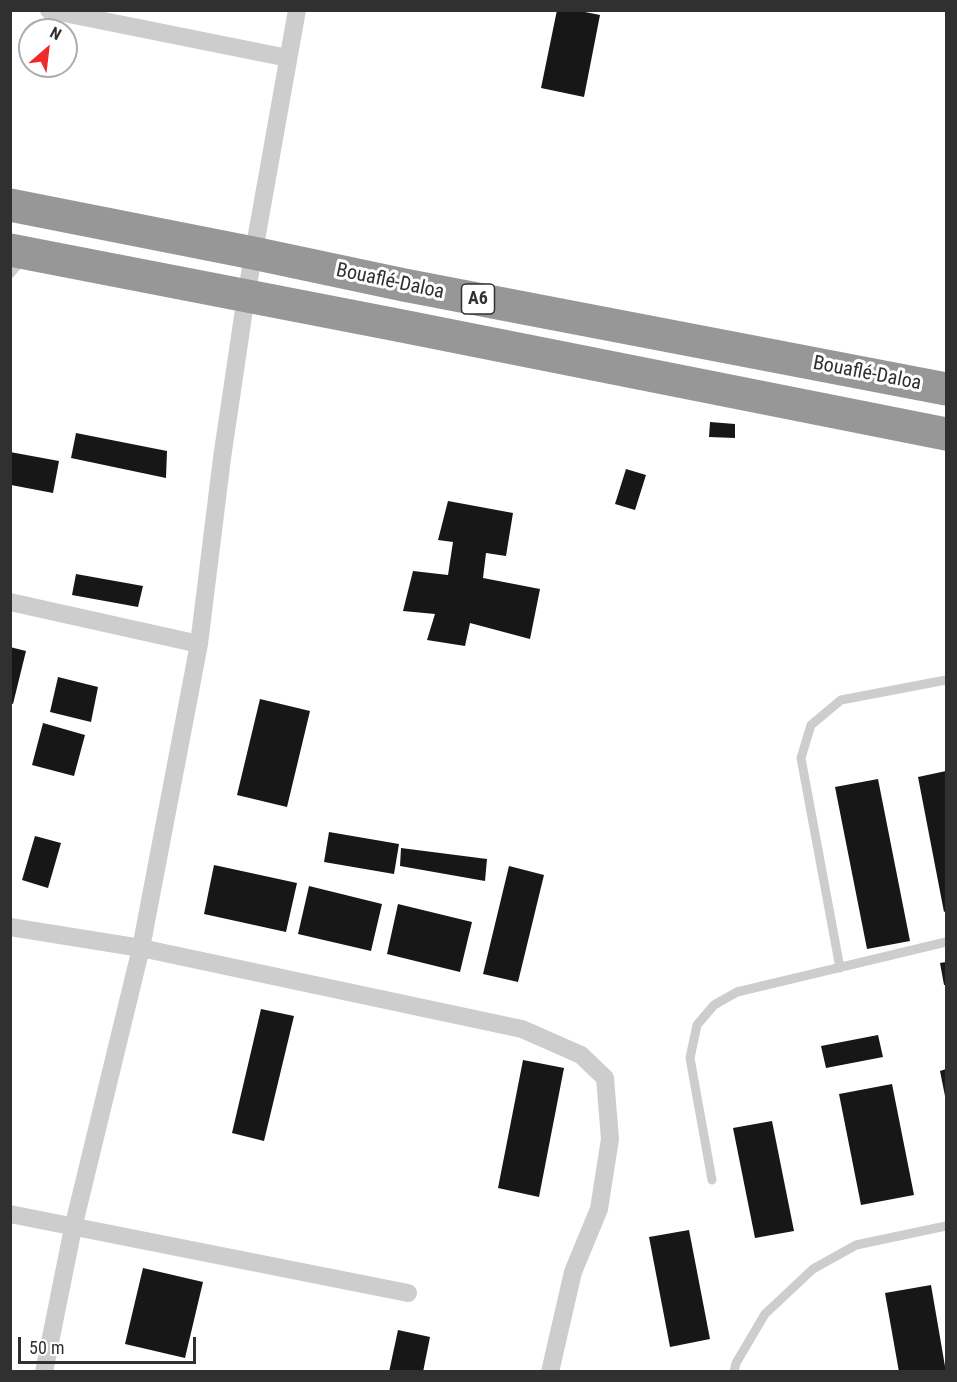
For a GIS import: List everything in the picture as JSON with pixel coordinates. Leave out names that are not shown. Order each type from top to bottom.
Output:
[{"type":"highway","name":"Bouaflé-Daloa","points":[[10,205],[404,285],[946,389]]},
{"type":"highway","name":"Bouaflé-Daloa","points":[[16,259],[246,296],[946,434]]},
{"type":"street","points":[[49,10],[288,58]]},
{"type":"street","points":[[44,1371],[73,1228],[141,948],[198,644],[246,296],[297,10]]},
{"type":"street","points":[[10,602],[198,644]]},
{"type":"street","points":[[10,927],[141,948],[522,1029],[580,1055],[605,1078],[610,1139],[599,1209],[573,1272],[550,1371]]},
{"type":"street","points":[[10,1214],[408,1293]]},
{"type":"lane","points":[[840,968],[801,758],[811,725],[842,700],[946,680]]},
{"type":"lane","points":[[712,1180],[690,1058],[698,1025],[714,1005],[737,992],[946,942]]},
{"type":"lane","points":[[734,1371],[736,1363],[765,1314],[813,1269],[856,1245],[946,1226]]},
{"type":"building","points":[[557,10],[575,10],[600,15],[584,97],[541,88]]},
{"type":"building","points":[[710,422],[735,424],[735,438],[709,437]]},
{"type":"building","points":[[76,433],[167,451],[166,478],[71,458]]},
{"type":"building","points":[[10,452],[59,461],[53,493],[11,485]]},
{"type":"building","points":[[626,469],[646,475],[635,510],[615,504]]},
{"type":"building","points":[[448,501],[513,513],[506,556],[486,553],[483,578],[540,589],[530,639],[470,623],[465,646],[427,640],[435,614],[403,611],[413,571],[448,575],[453,542],[438,540]]},
{"type":"building","points":[[76,574],[143,586],[138,607],[72,595]]},
{"type":"building","points":[[10,647],[26,651],[13,704],[10,703]]},
{"type":"building","points":[[58,677],[98,687],[91,722],[50,712]]},
{"type":"building","points":[[260,699],[310,711],[287,807],[237,795]]},
{"type":"building","points":[[43,723],[85,735],[74,776],[32,765]]},
{"type":"building","points":[[946,771],[946,911],[944,912],[918,777]]},
{"type":"building","points":[[878,779],[910,941],[867,949],[835,787]]},
{"type":"building","points":[[329,832],[399,844],[394,874],[324,862]]},
{"type":"building","points":[[35,836],[61,843],[48,888],[22,880]]},
{"type":"building","points":[[401,848],[487,859],[485,881],[400,866]]},
{"type":"building","points":[[214,865],[297,883],[286,932],[204,914]]},
{"type":"building","points":[[509,866],[544,875],[518,982],[483,974]]},
{"type":"building","points":[[309,886],[382,904],[371,951],[298,934]]},
{"type":"building","points":[[398,904],[472,922],[460,972],[387,954]]},
{"type":"building","points":[[946,962],[946,985],[944,985],[940,963]]},
{"type":"building","points":[[261,1009],[294,1016],[264,1141],[232,1133]]},
{"type":"building","points":[[878,1035],[883,1057],[826,1068],[821,1046]]},
{"type":"building","points":[[523,1060],[564,1068],[539,1197],[498,1188]]},
{"type":"building","points":[[946,1069],[946,1096],[945,1096],[940,1071]]},
{"type":"building","points":[[892,1084],[914,1195],[861,1205],[839,1094]]},
{"type":"building","points":[[772,1121],[794,1231],[755,1238],[733,1128]]},
{"type":"building","points":[[689,1230],[710,1339],[670,1347],[649,1237]]},
{"type":"building","points":[[143,1268],[203,1282],[185,1358],[125,1344]]},
{"type":"building","points":[[931,1285],[946,1372],[899,1372],[885,1293]]},
{"type":"building","points":[[398,1330],[430,1337],[423,1372],[389,1372]]}]
